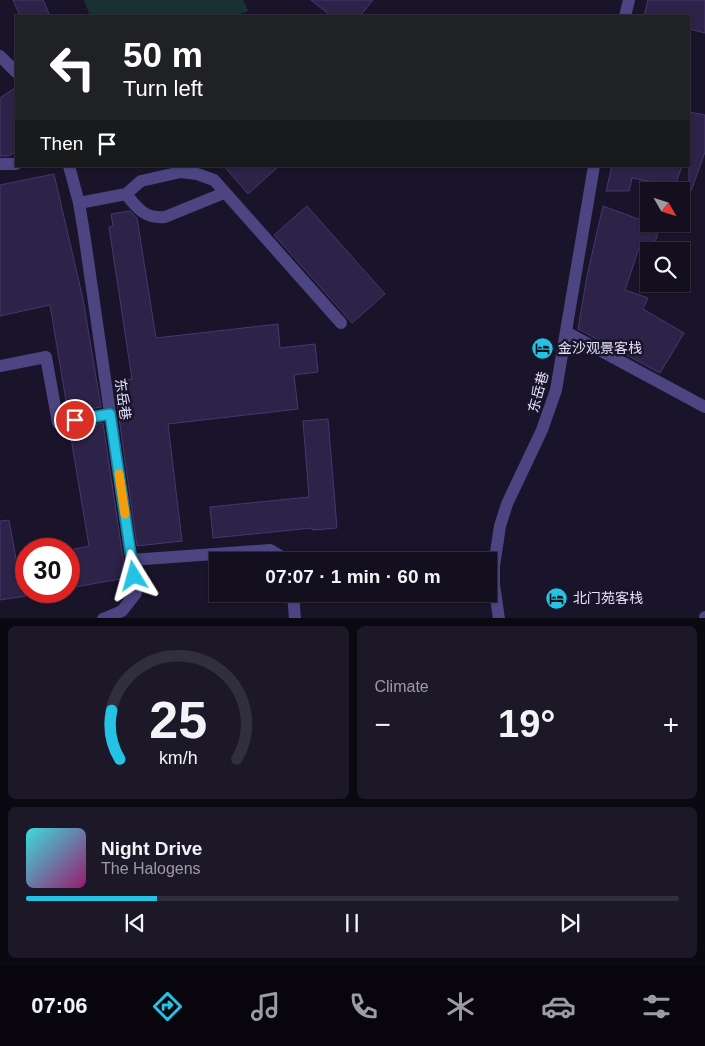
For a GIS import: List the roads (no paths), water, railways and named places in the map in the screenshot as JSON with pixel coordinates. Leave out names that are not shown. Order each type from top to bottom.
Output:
[{"type":"street","points":[[624,15],[629,0]]},
{"type":"street","points":[[0,56],[15,71]]},
{"type":"street","points":[[0,164],[15,164]]},
{"type":"street","name":"东岳巷","points":[[69,167],[79,202],[136,593],[122,612],[103,618]]},
{"type":"street","name":"东岳巷","points":[[499,618],[494,584],[494,566],[500,526],[507,504],[542,430],[556,390],[594,167]]},
{"type":"street","points":[[79,202],[126,194],[141,181],[181,172],[206,176],[214,180],[341,323]]},
{"type":"street","points":[[126,194],[144,214],[157,218],[164,217],[224,193]]},
{"type":"street","points":[[566,332],[705,407]]},
{"type":"street","points":[[0,366],[46,357],[58,423],[110,414]]},
{"type":"street","points":[[242,552],[270,550],[273,552]]},
{"type":"street","points":[[132,560],[209,554]]},
{"type":"street","points":[[294,602],[295,618]]},
{"type":"place","name":"金沙观景客栈","points":[[542,348]]},
{"type":"place","name":"北门苑客栈","points":[[557,598]]}]
